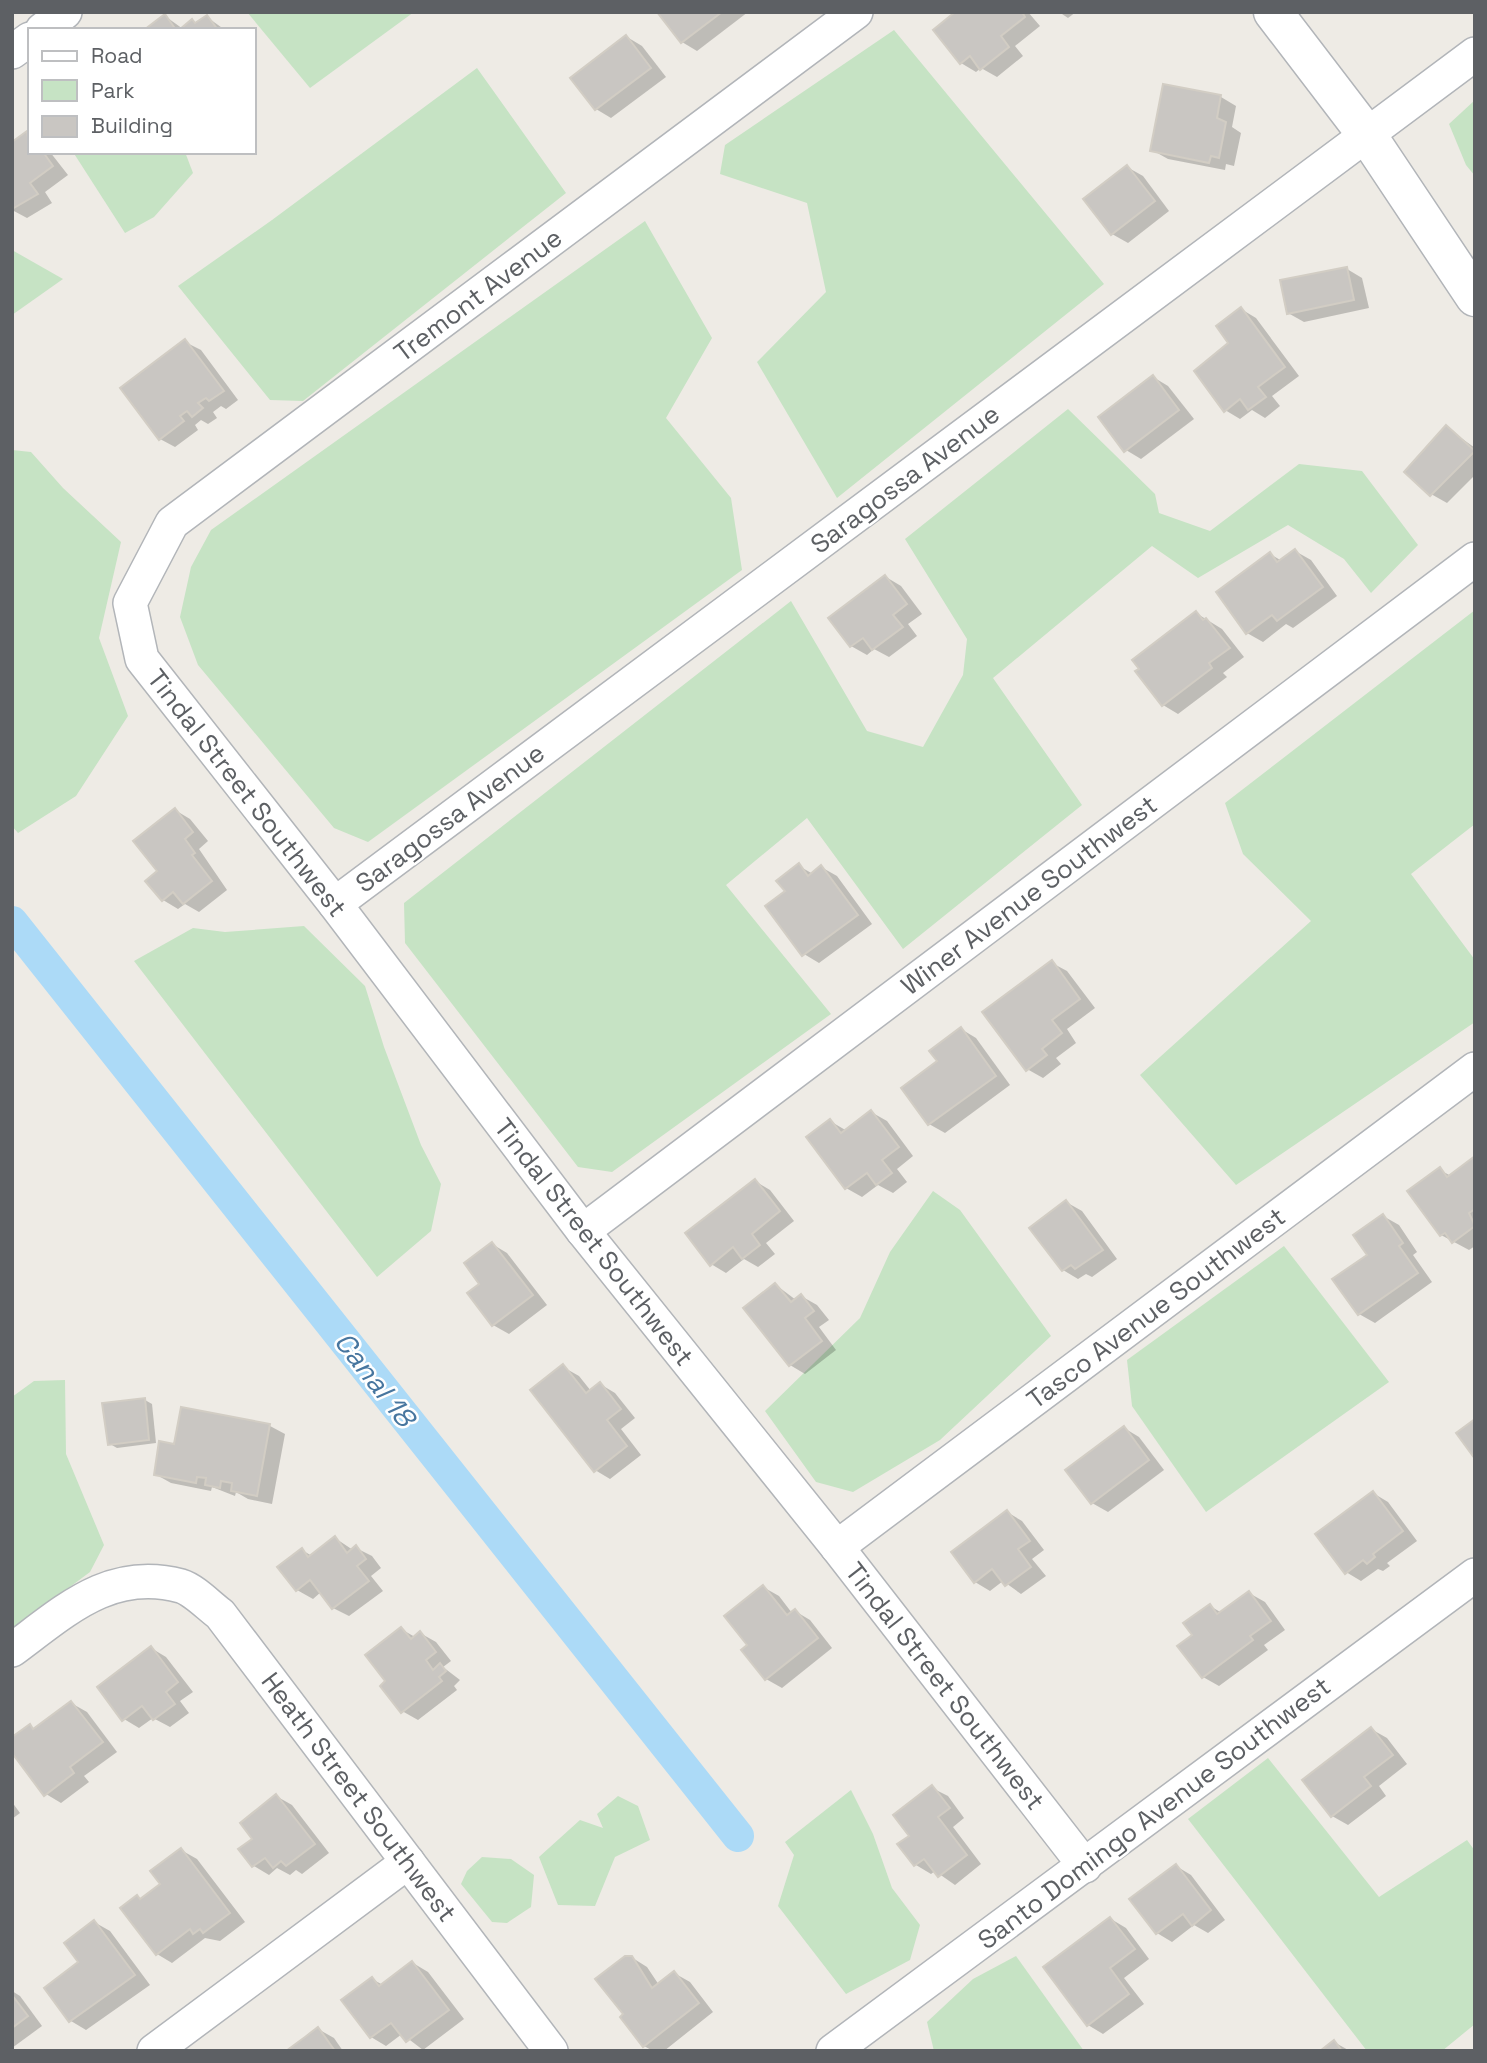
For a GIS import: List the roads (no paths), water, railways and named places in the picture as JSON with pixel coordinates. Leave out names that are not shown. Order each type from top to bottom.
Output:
[{"type":"street","points":[[45,28],[65,12]]},
{"type":"street","name":"Tremont Avenue","points":[[130,603],[172,523],[856,12]]},
{"type":"street","points":[[1273,12],[1367,135],[1475,297]]},
{"type":"street","points":[[12,52],[28,40]]},
{"type":"street","name":"Saragossa Avenue","points":[[335,904],[1475,54]]},
{"type":"street","points":[[1367,135],[1475,257]]},
{"type":"street","name":"Winer Avenue Southwest","points":[[583,1231],[1475,559]]},
{"type":"street","name":"Tindal Street Southwest","points":[[130,603],[142,659],[335,904],[583,1231],[836,1547],[1085,1866]]},
{"type":"street","name":"Tasco Avenue Southwest","points":[[836,1547],[1475,1069]]},
{"type":"street","name":"Santo Domingo Avenue Southwest","points":[[833,2051],[870,2040],[1085,1866],[1475,1575]]},
{"type":"street","name":"Heath Street Southwest","points":[[12,1650],[76,1602],[112,1585],[141,1581],[183,1586],[220,1614],[551,2051]]},
{"type":"street","points":[[154,2051],[408,1862]]},
{"type":"waterway","name":"Canal 18","points":[[12,922],[738,1836]]}]
